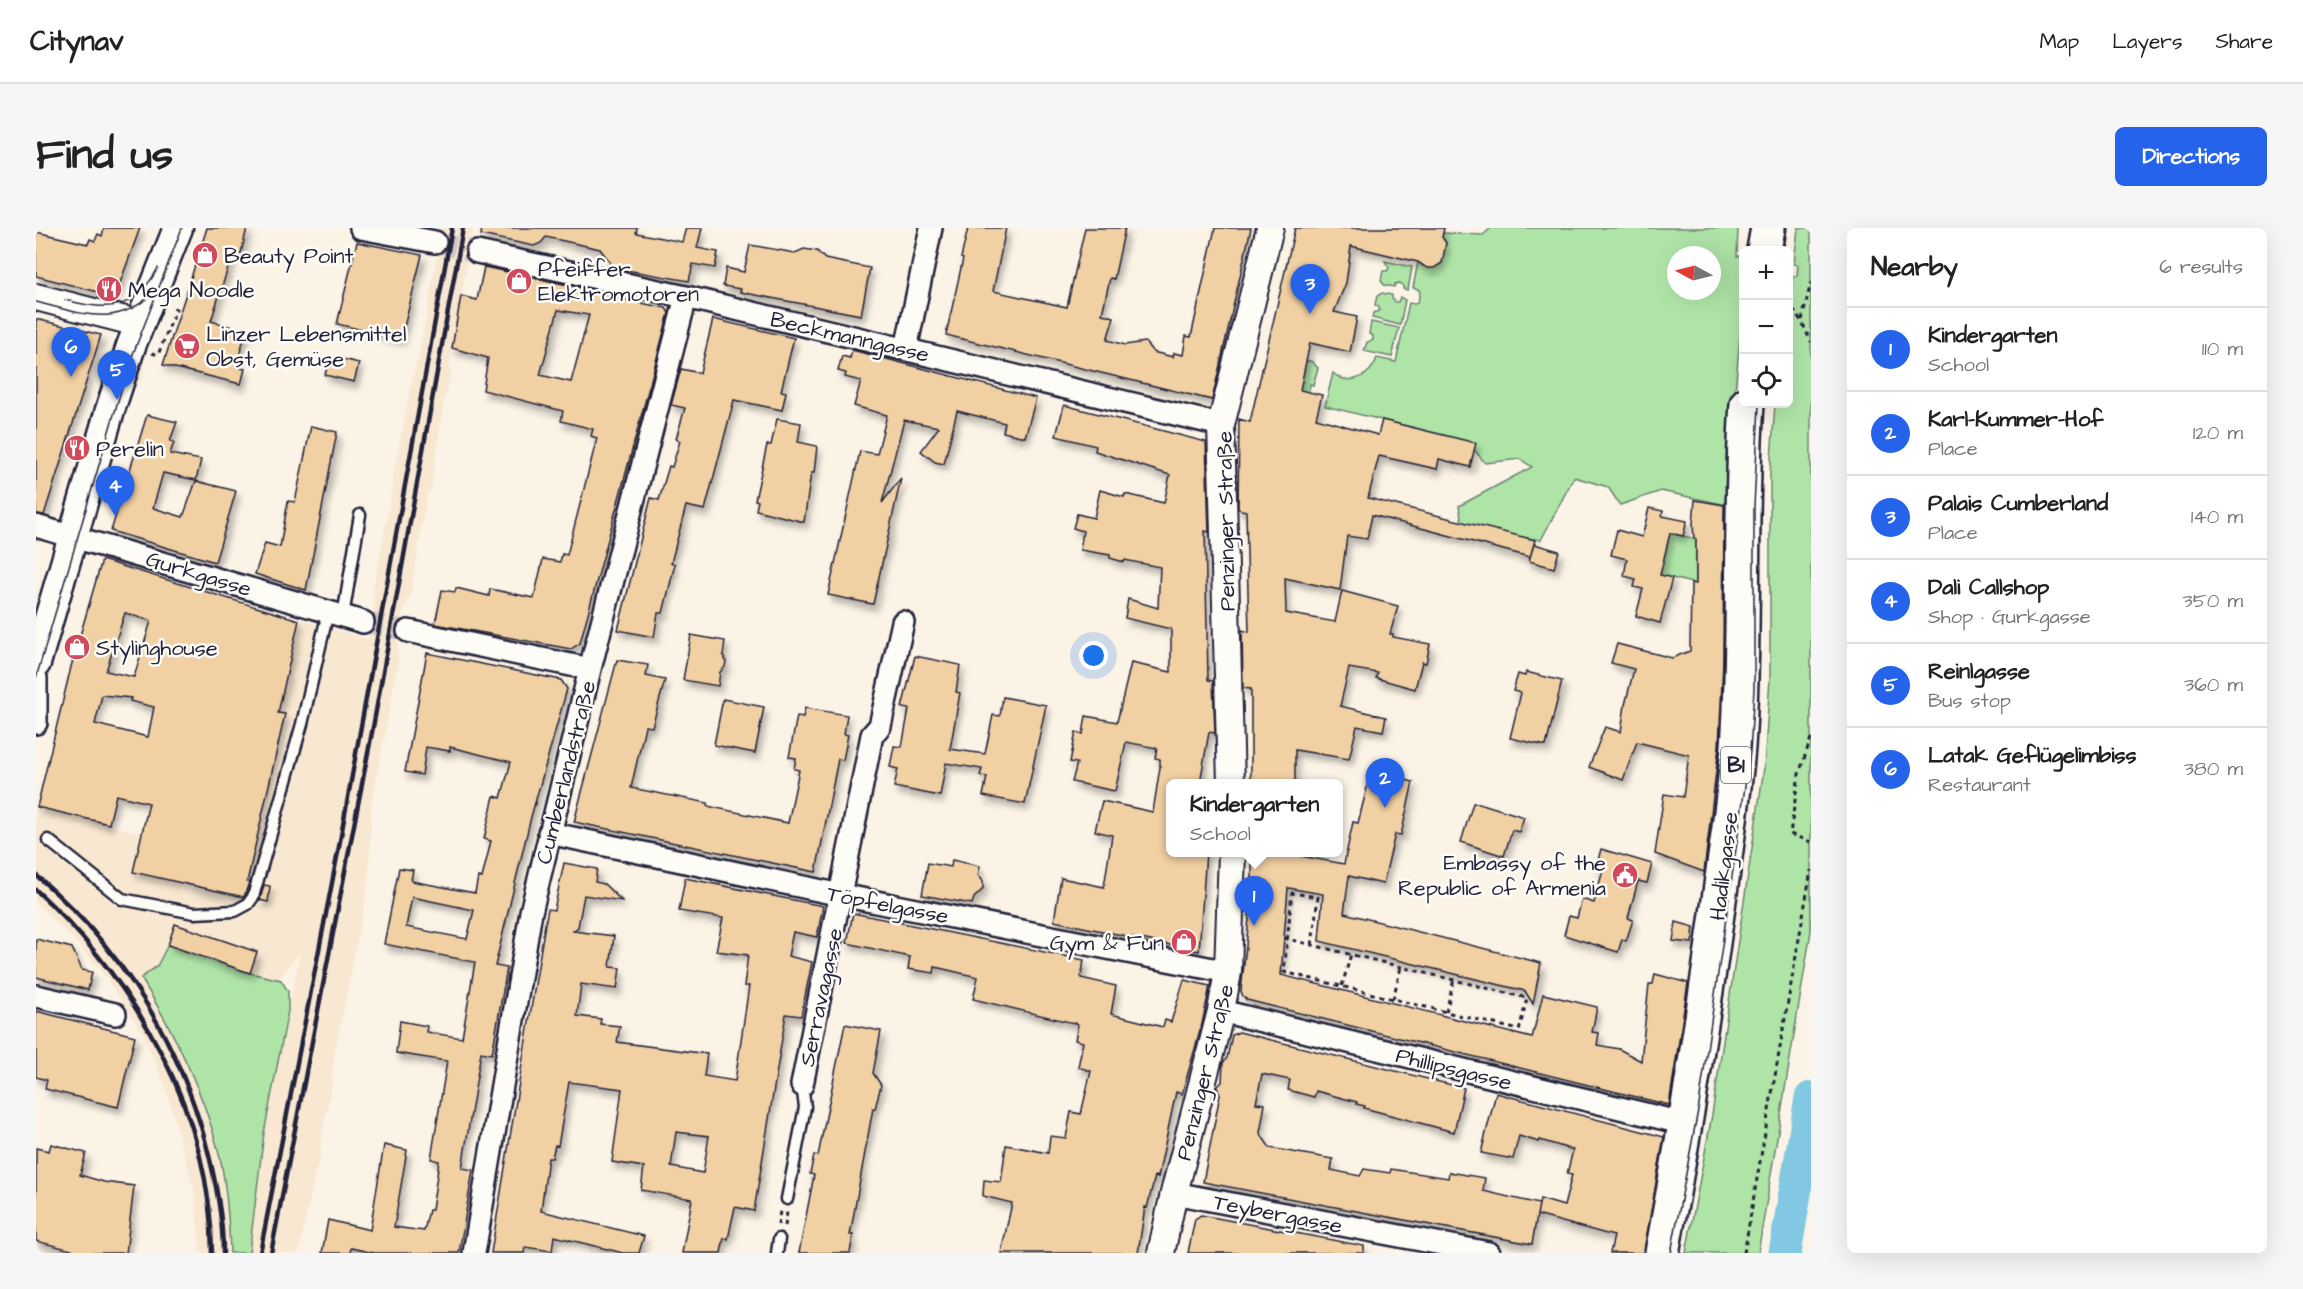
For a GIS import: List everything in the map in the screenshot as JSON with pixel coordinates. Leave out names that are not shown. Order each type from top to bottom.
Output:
[{"type":"main road","points":[[36,663],[110,410],[178,228]]},
{"type":"main road","points":[[1765,246],[1768,228]]},
{"type":"main road","name":"Hadikgasse","points":[[1662,1253],[1686,1124],[1738,750],[1742,680],[1743,457],[1747,408]]},
{"type":"street","points":[[361,228],[435,242]]},
{"type":"street","points":[[906,349],[931,228]]},
{"type":"street","name":"Penzinger Straße","points":[[1231,779],[1221,425],[1270,228]]},
{"type":"street","name":"Beckmanngasse","points":[[477,252],[686,297],[1221,425]]},
{"type":"street","points":[[36,297],[141,324]]},
{"type":"street","name":"Cumberlandstraße","points":[[474,1253],[531,912],[590,669],[686,297]]},
{"type":"street","name":"Gurkgasse","points":[[36,526],[73,535],[344,617]]},
{"type":"street","name":"Serravagasse","points":[[802,1085],[872,735],[880,726],[903,622]]},
{"type":"street","points":[[408,632],[590,669]]},
{"type":"street","points":[[36,678],[36,723]]},
{"type":"street","name":"Töpfelgasse","points":[[549,833],[841,895],[1228,972]]},
{"type":"street","name":"Penzinger Straße","points":[[1161,1253],[1174,1193],[1221,1011],[1228,972],[1232,857]]},
{"type":"street","points":[[36,996],[115,1014]]},
{"type":"street","name":"Phillipsgasse","points":[[1221,1011],[1686,1124]]},
{"type":"street","name":"Teybergasse","points":[[1174,1193],[1489,1253]]},
{"type":"lane","points":[[48,840],[122,899],[194,914],[235,910],[248,904],[253,897],[302,724],[344,617],[360,515]]},
{"type":"lane","name":"Serravagasse","points":[[787,1198],[805,1107],[802,1085]]},
{"type":"lane","points":[[777,1253],[779,1239]]},
{"type":"path","points":[[1802,322],[1811,282]]},
{"type":"path","points":[[1793,309],[1811,342]]},
{"type":"path","points":[[1811,738],[1799,774],[1790,834],[1811,842]]},
{"type":"path","points":[[1744,1253],[1811,870]]},
{"type":"path","points":[[1284,938],[1289,939],[1312,945],[1351,954],[1527,998],[1519,1032],[1284,972],[1289,939],[1292,893],[1318,897],[1312,945]]},
{"type":"path","points":[[1342,986],[1351,954]]},
{"type":"path","points":[[1393,999],[1401,967]]},
{"type":"path","points":[[1446,1012],[1454,980]]},
{"type":"path","points":[[779,1239],[777,1231],[781,1208],[787,1198]]},
{"type":"path","points":[[779,1239],[784,1231],[788,1210],[787,1198]]},
{"type":"shaded area","points":[[442,228],[473,228],[431,490],[427,494],[411,593],[403,614],[398,644],[398,664],[372,802],[368,887],[334,1056],[320,1159],[315,1173],[299,1253],[249,1253],[264,1133],[300,952],[275,984],[141,978],[178,1043],[194,1080],[221,1163],[228,1213],[230,1253],[200,1253],[195,1194],[165,1085],[143,1034],[104,975],[76,942],[36,903],[36,810],[37,807],[140,833],[205,592],[368,639],[374,607],[373,586],[393,485],[392,480],[418,360]]},
{"type":"green space","points":[[1491,228],[1738,228],[1739,347],[1731,437],[1728,441],[1727,505],[1661,491],[1620,505],[1608,487],[1574,477],[1541,540],[1463,528],[1459,506],[1532,467],[1520,459],[1485,463],[1467,441],[1325,406],[1333,373],[1346,379],[1359,378],[1370,370],[1377,358],[1396,362],[1409,303],[1415,304],[1418,301],[1420,292],[1413,288],[1418,262],[1430,267],[1441,263],[1446,243],[1442,237],[1443,233],[1483,235]]},
{"type":"green space","points":[[1798,228],[1811,228],[1811,931],[1758,1253],[1686,1253],[1712,1115],[1764,768],[1770,678],[1770,473],[1775,408],[1793,408],[1793,276],[1797,276],[1798,265],[1794,264]]},
{"type":"green space","points":[[1385,261],[1412,267],[1408,290],[1403,289],[1399,283],[1394,287],[1384,285],[1381,280],[1383,271],[1389,268]]},
{"type":"green space","points":[[1382,293],[1392,295],[1395,302],[1398,302],[1400,297],[1405,300],[1400,325],[1372,318],[1373,313],[1379,311],[1379,307],[1375,305],[1377,296]]},
{"type":"green space","points":[[1371,322],[1399,328],[1392,357],[1364,351],[1367,342],[1373,340],[1373,336],[1369,334]]},
{"type":"green space","points":[[1306,361],[1311,361],[1318,368],[1313,385],[1310,384],[1307,401],[1293,398]]},
{"type":"green space","points":[[1670,533],[1696,539],[1696,584],[1660,575]]},
{"type":"green space","points":[[168,945],[250,973],[281,980],[288,991],[288,1011],[264,1133],[249,1253],[230,1253],[223,1173],[215,1138],[178,1044],[141,978],[157,966]]},
{"type":"building","points":[[104,228],[140,228],[117,291],[110,295],[36,276],[36,232],[88,244],[90,239],[95,241],[98,234],[102,236]]},
{"type":"building","points":[[207,228],[247,228],[241,253],[233,252],[211,321],[246,331],[236,367],[245,369],[241,384],[163,365]]},
{"type":"building","points":[[482,228],[637,228],[636,233],[682,242],[686,228],[702,228],[697,248],[718,252],[715,268],[693,264],[689,281],[609,267],[610,262],[600,249],[546,237],[534,246],[481,235]]},
{"type":"building","points":[[968,228],[1006,228],[993,291],[1067,307],[1085,228],[1125,228],[1114,279],[1110,278],[1102,314],[1114,317],[1107,340],[1125,345],[1145,342],[1153,352],[1173,357],[1174,353],[1183,355],[1186,336],[1191,337],[1215,228],[1251,228],[1212,400],[946,335]]},
{"type":"building","points":[[1295,228],[1444,228],[1442,237],[1446,243],[1442,263],[1434,268],[1351,246],[1346,283],[1334,312],[1357,317],[1350,352],[1310,343],[1300,390],[1322,395],[1316,418],[1378,435],[1382,420],[1476,443],[1470,467],[1439,459],[1437,469],[1379,456],[1368,498],[1535,540],[1530,557],[1372,515],[1367,539],[1347,536],[1340,590],[1285,578],[1286,613],[1335,622],[1342,591],[1398,606],[1390,634],[1393,634],[1393,637],[1430,644],[1426,663],[1422,662],[1415,689],[1376,678],[1378,673],[1349,668],[1340,706],[1386,717],[1383,731],[1357,726],[1349,759],[1295,750],[1295,779],[1251,779],[1251,689],[1243,688],[1242,630],[1249,632],[1246,511],[1238,509],[1239,419],[1250,422]]},
{"type":"building","points":[[357,242],[422,255],[401,339],[337,324]]},
{"type":"building","points":[[750,245],[795,253],[804,249],[817,251],[825,259],[870,268],[861,315],[740,292],[741,289],[723,286],[726,268],[744,272]]},
{"type":"building","points":[[484,267],[610,294],[610,297],[666,308],[669,313],[580,643],[571,649],[435,624],[442,590],[455,592],[456,588],[489,596],[490,589],[534,598],[543,559],[560,562],[562,554],[567,555],[597,438],[591,436],[593,429],[561,421],[563,411],[483,390],[488,358],[452,348],[461,296],[477,300]],"holes":[[[558,310],[589,315],[571,382],[540,375]]]},
{"type":"building","points":[[36,319],[101,335],[44,515],[36,514]]},
{"type":"building","points":[[713,319],[794,338],[781,391],[786,392],[782,410],[734,400],[705,510],[686,506],[671,563],[675,564],[663,613],[658,613],[654,637],[618,630],[651,498],[659,500],[669,466],[672,467],[680,441],[676,439],[685,408],[671,405],[681,369],[700,373]]},
{"type":"building","points":[[852,350],[1036,398],[1025,437],[1003,432],[1005,423],[957,411],[944,464],[935,462],[921,451],[939,427],[904,420],[882,503],[901,478],[873,604],[828,595],[860,451],[877,454],[887,415],[854,406],[861,381],[845,377],[846,373],[838,371],[842,356],[850,358]]},
{"type":"building","points":[[330,356],[359,363],[354,382],[325,375]]},
{"type":"building","points":[[1064,405],[1206,442],[1209,532],[1205,531],[1208,680],[1213,681],[1215,733],[1209,732],[1201,779],[1166,779],[1166,857],[1206,857],[1199,951],[1054,921],[1061,878],[1104,887],[1112,835],[1095,831],[1102,801],[1153,812],[1160,767],[1160,759],[1155,758],[1157,748],[1126,742],[1115,791],[1072,782],[1077,763],[1070,762],[1076,732],[1083,734],[1086,716],[1117,722],[1131,663],[1171,672],[1171,629],[1125,618],[1128,599],[1158,608],[1160,567],[1125,560],[1124,562],[1110,558],[1110,555],[1080,550],[1083,531],[1073,528],[1077,514],[1094,518],[1100,490],[1124,497],[1125,494],[1164,503],[1170,475],[1095,451],[1096,446],[1056,436]]},
{"type":"building","points":[[147,415],[177,422],[170,441],[174,442],[170,454],[201,460],[196,480],[163,473],[153,508],[183,517],[196,481],[236,491],[215,562],[111,531]]},
{"type":"building","points":[[777,419],[801,423],[798,442],[817,446],[804,522],[756,510],[758,501],[755,500],[767,445],[771,445]]},
{"type":"building","points":[[311,426],[337,432],[306,590],[255,574],[265,543],[280,547],[288,501],[295,502]]},
{"type":"building","points":[[1695,500],[1724,505],[1723,661],[1719,746],[1704,872],[1655,854],[1664,794],[1683,797],[1689,755],[1637,742],[1623,780],[1589,767],[1605,727],[1621,732],[1634,669],[1611,663],[1617,644],[1672,658],[1690,651],[1691,583],[1696,584],[1696,539],[1693,524]]},
{"type":"building","points":[[1649,508],[1663,511],[1662,516],[1687,521],[1683,536],[1670,533],[1660,575],[1672,578],[1660,623],[1636,616],[1643,589],[1634,587],[1636,579],[1624,576],[1627,559],[1611,555],[1617,530],[1642,537]]},
{"type":"building","points":[[1534,544],[1559,551],[1554,568],[1529,561]]},
{"type":"building","points":[[102,560],[299,620],[278,713],[285,714],[244,897],[133,872],[149,803],[116,795],[109,824],[37,807],[72,663]],"holes":[[[125,613],[151,621],[134,677],[106,671]],[[102,695],[131,698],[130,701],[154,707],[148,737],[95,724]]]},
{"type":"building","points":[[691,635],[725,641],[723,655],[726,661],[725,667],[720,672],[718,686],[683,680]]},
{"type":"building","points":[[427,653],[561,680],[567,689],[531,817],[495,966],[507,968],[492,1054],[481,1052],[462,1168],[473,1170],[459,1253],[374,1253],[351,1248],[350,1253],[322,1253],[328,1220],[370,1230],[384,1145],[407,1150],[394,1227],[424,1231],[429,1210],[432,1210],[439,1161],[431,1159],[447,1061],[396,1053],[400,1021],[427,1026],[426,1032],[462,1038],[475,962],[384,944],[399,868],[413,870],[411,881],[475,893],[478,877],[482,878],[491,841],[484,839],[494,796],[501,798],[511,762],[450,747],[450,751],[426,747],[422,775],[405,772]],"holes":[[[412,897],[474,910],[467,939],[406,927]]]},
{"type":"building","points":[[915,656],[960,665],[956,692],[960,693],[950,749],[985,754],[993,715],[1000,716],[1003,697],[1046,705],[1025,804],[983,796],[987,777],[980,776],[982,769],[946,763],[940,796],[894,787],[898,769],[890,767],[894,746],[902,747],[909,709],[902,708]]},
{"type":"building","points":[[617,660],[648,665],[646,676],[665,680],[652,727],[645,726],[631,788],[708,803],[707,806],[788,823],[799,770],[794,769],[796,758],[789,757],[797,716],[803,717],[805,708],[847,715],[844,734],[848,735],[843,760],[838,759],[816,872],[574,822]]},
{"type":"building","points":[[1526,672],[1562,681],[1546,746],[1510,738],[1521,693],[1513,691],[1518,674],[1525,676]]},
{"type":"building","points":[[723,699],[764,707],[755,753],[714,745]]},
{"type":"building","points":[[1372,768],[1413,782],[1401,835],[1395,834],[1383,884],[1349,876],[1344,913],[1541,963],[1533,1004],[1525,991],[1319,941],[1323,894],[1288,888],[1281,975],[1532,1038],[1543,994],[1597,1007],[1592,1032],[1599,1033],[1597,1045],[1619,1049],[1641,1061],[1649,984],[1653,984],[1655,974],[1688,983],[1669,1105],[1247,1000],[1241,991],[1252,892],[1252,857],[1306,857],[1344,864],[1353,822],[1358,823]]},
{"type":"building","points":[[1473,803],[1524,817],[1519,832],[1512,830],[1504,856],[1461,842]]},
{"type":"building","points":[[1601,849],[1652,864],[1647,883],[1638,881],[1628,918],[1633,920],[1626,941],[1622,939],[1618,952],[1564,935],[1569,916],[1577,918],[1582,899],[1594,903],[1603,870],[1596,868]]},
{"type":"building","points":[[952,860],[980,866],[978,875],[983,881],[983,889],[974,898],[972,904],[922,895],[928,863],[951,867]]},
{"type":"building","points":[[564,863],[597,869],[595,882],[604,884],[622,901],[584,895],[578,927],[573,931],[614,936],[610,967],[620,968],[617,989],[581,984],[577,1016],[601,1019],[600,1024],[620,1026],[617,1042],[707,1054],[704,1076],[735,1081],[749,986],[744,986],[748,955],[716,951],[723,918],[679,911],[685,878],[823,906],[817,937],[793,932],[788,956],[812,962],[801,1016],[786,1014],[754,1211],[735,1207],[728,1239],[724,1238],[721,1253],[682,1253],[692,1199],[641,1190],[644,1167],[612,1162],[622,1089],[569,1082],[558,1146],[555,1145],[552,1158],[548,1158],[541,1211],[644,1236],[639,1253],[623,1253],[554,1236],[552,1251],[525,1247],[524,1253],[491,1253],[545,924],[548,909],[554,910]],"holes":[[[676,1132],[709,1136],[703,1173],[671,1167]]]},
{"type":"building","points":[[264,885],[270,886],[268,902],[260,900]]},
{"type":"building","points":[[853,913],[1084,960],[1081,978],[1116,986],[1111,1014],[1163,1027],[1165,1020],[1171,1022],[1184,980],[1210,986],[1182,1094],[1176,1092],[1158,1177],[1155,1176],[1147,1208],[1145,1207],[1138,1253],[1001,1253],[1012,1203],[983,1196],[984,1180],[1001,1182],[1006,1145],[1048,1153],[1050,1136],[1066,1138],[1071,1112],[1081,1114],[1091,1071],[1078,1067],[1083,1042],[1075,1040],[1078,1024],[973,999],[978,977],[935,967],[934,973],[908,969],[910,957],[847,943]]},
{"type":"building","points":[[1676,922],[1694,927],[1692,943],[1673,941]]},
{"type":"building","points":[[175,924],[257,952],[250,973],[168,945]]},
{"type":"building","points":[[36,939],[72,948],[82,970],[92,972],[88,990],[36,977]]},
{"type":"building","points":[[36,1011],[135,1036],[118,1107],[45,1089],[47,1080],[36,1077]]},
{"type":"building","points":[[845,1024],[881,1031],[873,1073],[881,1085],[875,1109],[873,1108],[850,1235],[853,1235],[850,1253],[799,1253],[814,1175],[810,1174],[814,1155],[818,1156]]},
{"type":"building","points":[[1239,1032],[1464,1088],[1454,1132],[1364,1108],[1365,1106],[1356,1104],[1357,1102],[1316,1091],[1314,1097],[1288,1090],[1290,1080],[1262,1074],[1256,1103],[1265,1104],[1260,1133],[1270,1148],[1333,1159],[1331,1170],[1360,1176],[1364,1169],[1390,1173],[1391,1169],[1448,1178],[1449,1172],[1485,1178],[1483,1191],[1539,1204],[1532,1244],[1203,1182],[1220,1095],[1217,1087],[1222,1082],[1223,1063],[1227,1058],[1232,1035]]},
{"type":"building","points":[[1496,1093],[1664,1137],[1644,1253],[1610,1253],[1614,1236],[1537,1215],[1540,1199],[1564,1206],[1572,1175],[1567,1174],[1573,1150],[1519,1136],[1513,1159],[1481,1153]]},
{"type":"building","points":[[51,1144],[86,1153],[80,1175],[104,1182],[134,1186],[126,1253],[83,1253],[36,1241],[36,1148],[49,1151]]},
{"type":"building","points":[[1201,1215],[1364,1246],[1364,1253],[1188,1253],[1195,1219]]},
{"type":"waterway","points":[[1785,1253],[1811,1098]]},
{"type":"tunnel","points":[[435,242],[477,252]]},
{"type":"tunnel","points":[[363,622],[408,631]]},
{"type":"tram line","points":[[36,678],[128,367],[182,228]]},
{"type":"tram line","points":[[1785,246],[1787,228]]},
{"type":"tram line","points":[[65,300],[95,306],[119,305],[140,293],[158,268]]},
{"type":"tram line","points":[[36,302],[84,314],[113,315],[127,311],[155,291]]},
{"type":"tram line","points":[[1671,1253],[1699,1105],[1750,752],[1754,689],[1754,507],[1759,408]]},
{"type":"railway","points":[[260,1253],[338,852],[452,228]]},
{"type":"railway","points":[[271,1253],[374,722],[463,228]]},
{"type":"railway","points":[[36,875],[93,932],[141,995],[161,1029],[193,1102],[205,1140],[218,1196],[223,1253]]},
{"type":"railway","points":[[36,890],[73,927],[106,966],[136,1009],[162,1053],[183,1101],[198,1150],[208,1201],[212,1253]]},
{"type":"place","name":"Beauty Point","points":[[205,255]]},
{"type":"place","name":"Pfeiffer Elektromotoren","points":[[519,281]]},
{"type":"place","name":"Mega Noodle","points":[[109,289]]},
{"type":"place","name":"Palais Cumberland","points":[[1310,314]]},
{"type":"place","name":"Linzer Lebensmittel Obst, Gemüse","points":[[187,346]]},
{"type":"place","name":"Latak Geflügelimbiss","points":[[71,377]]},
{"type":"place","name":"Reinlgasse","points":[[117,400]]},
{"type":"place","name":"Perelin","points":[[77,448]]},
{"type":"place","name":"Dali Callshop","points":[[115,516]]},
{"type":"place","name":"Stylinghouse","points":[[77,647]]},
{"type":"place","name":"Karl-Kummer-Hof","points":[[1385,808]]},
{"type":"place","name":"Embassy of the Republic of Armenia","points":[[1625,875]]},
{"type":"place","name":"Kindergarten","points":[[1254,926]]},
{"type":"place","name":"Gym & Fun","points":[[1184,942]]}]
